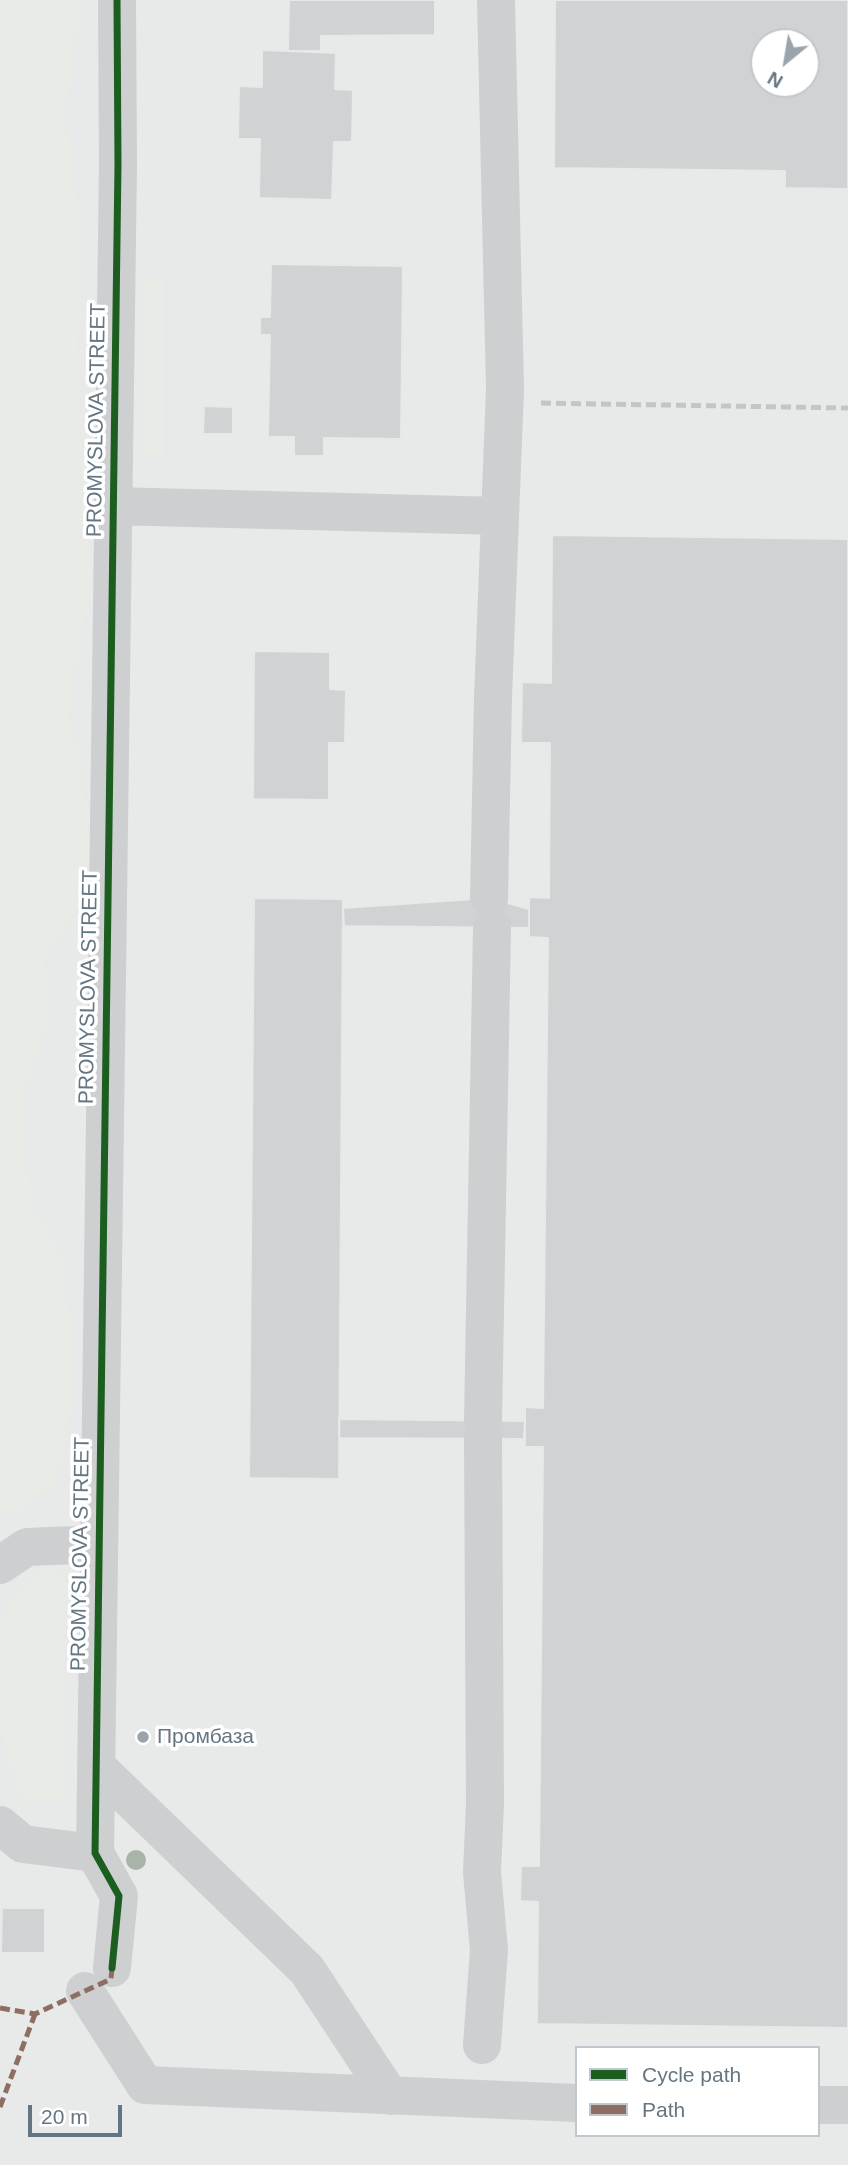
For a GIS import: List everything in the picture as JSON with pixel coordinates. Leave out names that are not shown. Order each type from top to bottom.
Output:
[{"type":"street","name":"PROMYSLOVA STREET","points":[[117,0],[118,165],[95,1853],[119,1896],[98,1979],[145,2085],[390,2096]]},
{"type":"street","points":[[482,2045],[489,1950],[482,1872],[485,1804],[483,1429],[493,698],[505,389],[496,0]]},
{"type":"street","points":[[113,506],[500,516]]},
{"type":"street","points":[[0,1565],[27,1547],[99,1544]]},
{"type":"street","points":[[96,1766],[307,1970],[390,2096],[575,2103]]},
{"type":"street","points":[[0,1825],[23,1844],[95,1853]]},
{"type":"street","points":[[820,2105],[848,2105]]},
{"type":"shaded area","points":[[0,0],[848,0],[848,2165],[0,2165]]},
{"type":"shaded area","points":[[0,0],[78,0],[78,21],[65,113],[79,214],[77,373],[91,577],[68,717],[81,759],[90,851],[85,896],[44,961],[48,1023],[23,1095],[22,1142],[34,1207],[64,1262],[73,1364],[67,1437],[54,1486],[17,1511],[0,1511]]},
{"type":"shaded area","points":[[143,278],[164,278],[164,457],[143,457]]},
{"type":"shaded area","points":[[44,1566],[65,1575],[64,1798],[50,1804],[22,1799],[0,1730],[0,1620],[21,1585]]},
{"type":"building","points":[[289,0],[435,0],[435,35],[321,36],[321,51],[288,51]]},
{"type":"building","points":[[555,0],[848,0],[848,189],[785,188],[785,171],[554,168]]},
{"type":"building","points":[[262,50],[336,53],[335,89],[353,90],[352,142],[334,142],[332,200],[259,198],[260,139],[238,139],[239,86],[262,87]]},
{"type":"building","points":[[271,264],[403,266],[401,439],[324,438],[324,456],[294,456],[294,437],[268,437],[270,335],[260,335],[260,317],[270,317]]},
{"type":"building","points":[[204,406],[233,407],[233,434],[203,434]]},
{"type":"building","points":[[552,535],[848,539],[848,2028],[537,2024],[538,1902],[520,1901],[521,1866],[539,1866],[543,1447],[525,1447],[525,1407],[543,1408],[548,938],[529,937],[529,897],[549,898],[550,743],[521,743],[522,682],[551,683]]},
{"type":"building","points":[[254,651],[330,652],[330,689],[346,690],[345,743],[329,743],[329,800],[253,799]]},
{"type":"building","points":[[254,898],[343,899],[339,1479],[249,1478]]},
{"type":"building","points":[[489,898],[529,909],[529,928],[344,926],[343,908]]},
{"type":"building","points":[[339,1419],[525,1421],[524,1439],[339,1438]]},
{"type":"building","points":[[2,1908],[45,1908],[45,1953],[1,1953]]},
{"type":"railway","points":[[541,403],[848,408]]},
{"type":"marked path","points":[[0,2008],[35,2014],[111,1979],[112,1968]]},
{"type":"marked path","points":[[0,2107],[35,2014]]},
{"type":"cycle path","points":[[112,1968],[119,1896],[95,1853],[118,165],[117,0]]},
{"type":"place","name":"Промбаза","points":[[143,1737]]}]
